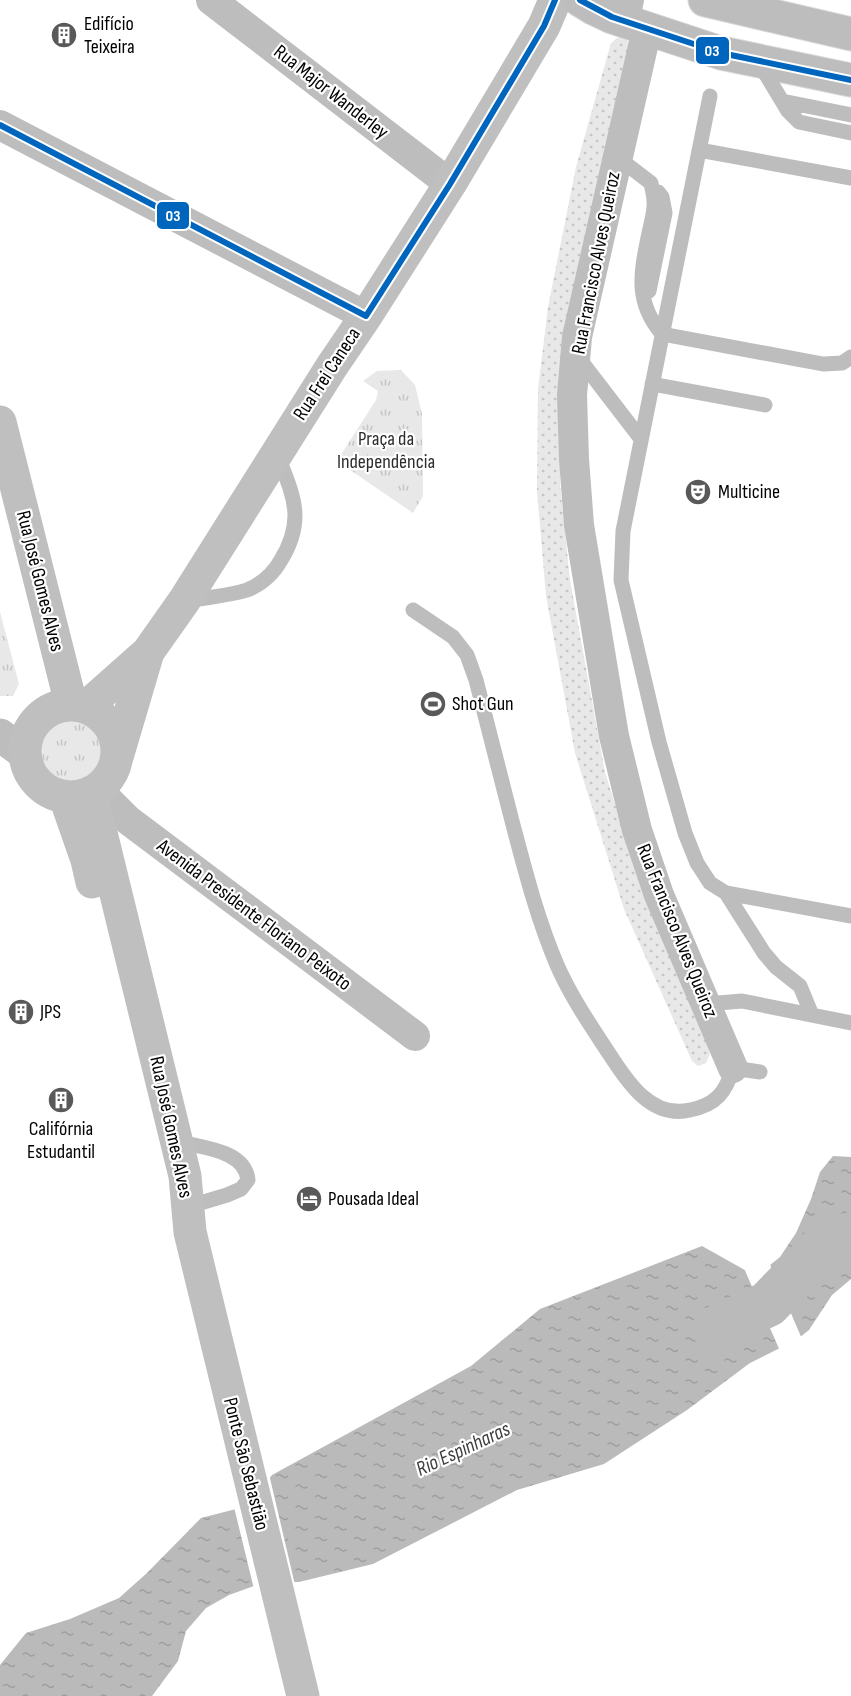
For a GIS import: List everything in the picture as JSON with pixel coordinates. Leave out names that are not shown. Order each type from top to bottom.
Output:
[{"type":"main road","name":"Rua Frei Caneca","points":[[117,757],[148,652],[184,601],[276,453],[450,183],[544,26],[555,0]]},
{"type":"main road","points":[[721,2],[851,34]]},
{"type":"main road","points":[[616,12],[721,53],[851,80]]},
{"type":"main road","name":"Rua José Gomes Alves","points":[[0,422],[70,706]]},
{"type":"main road","name":"Rua José Gomes Alves","points":[[0,504],[70,706]]},
{"type":"main road","name":"Rua Frei Caneca","points":[[70,706],[148,652]]},
{"type":"main road","points":[[70,706],[102,716],[113,730],[117,757],[108,778],[84,793],[54,794],[35,781],[12,744],[25,742],[29,731],[43,714],[70,706]]},
{"type":"main road","name":"Rua José Gomes Alves","points":[[84,793],[177,1141],[185,1176],[189,1220]]},
{"type":"main road","name":"Rua José Gomes Alves","points":[[84,793],[87,860],[166,1180],[189,1220]]},
{"type":"main road","name":"Ponte São Sebastião","points":[[189,1220],[303,1696]]},
{"type":"street","name":"Rua Major Wanderley","points":[[211,0],[450,183]]},
{"type":"street","name":"Rua Francisco Alves Queiroz","points":[[616,12],[617,157],[578,337],[572,395],[579,525],[614,736],[637,830],[658,895],[706,1004],[746,1070]]},
{"type":"street","points":[[0,125],[366,316]]},
{"type":"street","name":"Avenida Presidente Floriano Peixoto","points":[[84,793],[128,820],[415,1036]]},
{"type":"lane","points":[[757,61],[798,122],[851,133]]},
{"type":"lane","points":[[710,96],[623,531],[621,580],[659,742],[685,832],[697,863],[710,883],[726,893],[851,916]]},
{"type":"lane","points":[[782,101],[851,115]]},
{"type":"lane","points":[[699,150],[851,178]]},
{"type":"lane","points":[[617,157],[651,183],[662,197],[665,213],[646,309],[651,321],[662,334],[823,364],[842,363],[851,357]]},
{"type":"lane","points":[[576,355],[641,439]]},
{"type":"lane","points":[[652,384],[765,405]]},
{"type":"lane","points":[[184,601],[246,590],[263,581],[282,559],[290,546],[296,527],[291,491],[276,453]]},
{"type":"lane","name":"Rua Francisco Alves Queiroz","points":[[413,610],[453,638],[467,655],[476,680],[531,895],[554,956],[582,1014],[628,1083],[644,1098],[661,1109],[680,1112],[698,1108],[716,1100],[728,1085],[746,1070]]},
{"type":"lane","points":[[726,893],[764,953],[776,967],[800,986],[812,1015]]},
{"type":"lane","points":[[706,1004],[742,1001],[851,1023]]},
{"type":"lane","points":[[177,1141],[232,1156],[247,1172],[248,1180],[241,1189],[227,1195],[189,1220]]},
{"type":"green space","points":[[619,37],[626,39],[630,44],[560,394],[560,485],[570,580],[605,772],[628,846],[706,1037],[710,1054],[706,1063],[698,1066],[692,1061],[624,909],[575,753],[546,596],[537,491],[538,389],[548,307],[576,167],[611,43]]},
{"type":"green space","name":"Praça da Independência","points":[[401,370],[415,385],[422,414],[423,496],[413,513],[337,461],[376,400],[378,391],[363,381],[377,371]]},
{"type":"green space","points":[[0,612],[19,684],[13,696],[0,696]]},
{"type":"green space","points":[[64,718],[78,718],[90,723],[100,733],[105,752],[100,771],[90,781],[78,786],[64,786],[52,781],[42,771],[37,759],[37,745],[42,733],[52,723]]},
{"type":"water","points":[[833,1156],[851,1157],[851,1279],[832,1295],[809,1330],[794,1342],[764,1270],[780,1257],[796,1233],[820,1172]]},
{"type":"water","points":[[702,1246],[752,1274],[782,1347],[750,1363],[687,1410],[604,1464],[517,1490],[373,1564],[299,1582],[277,1582],[255,1496],[272,1475],[471,1366],[540,1309]]},
{"type":"water","points":[[236,1509],[254,1586],[229,1595],[206,1608],[186,1631],[178,1661],[152,1696],[0,1696],[0,1665],[26,1633],[70,1619],[119,1598],[201,1518]]},
{"type":"pier","points":[[769,1262],[802,1339],[795,1345],[791,1343],[780,1351],[743,1266],[761,1272],[769,1290],[761,1270]]},
{"type":"pier","points":[[269,1474],[295,1585],[275,1584],[254,1589],[234,1507],[251,1497]]},
{"type":"waterway","name":"Rio Espinharas","points":[[715,1329],[768,1304],[824,1246],[851,1235]]},
{"type":"transit line","name":"03","points":[[0,125],[366,316],[450,184],[544,26],[555,0]]},
{"type":"transit line","name":"03","points":[[580,0],[612,17],[721,53],[851,80]]},
{"type":"place","name":"Edifício Teixeira","points":[[64,35]]},
{"type":"place","name":"Multicine","points":[[698,492]]},
{"type":"place","name":"Shot Gun","points":[[433,704]]},
{"type":"place","name":"JPS","points":[[21,1012]]},
{"type":"place","name":"Califórnia Estudantil","points":[[61,1100]]},
{"type":"place","name":"Pousada Ideal","points":[[309,1199]]}]
